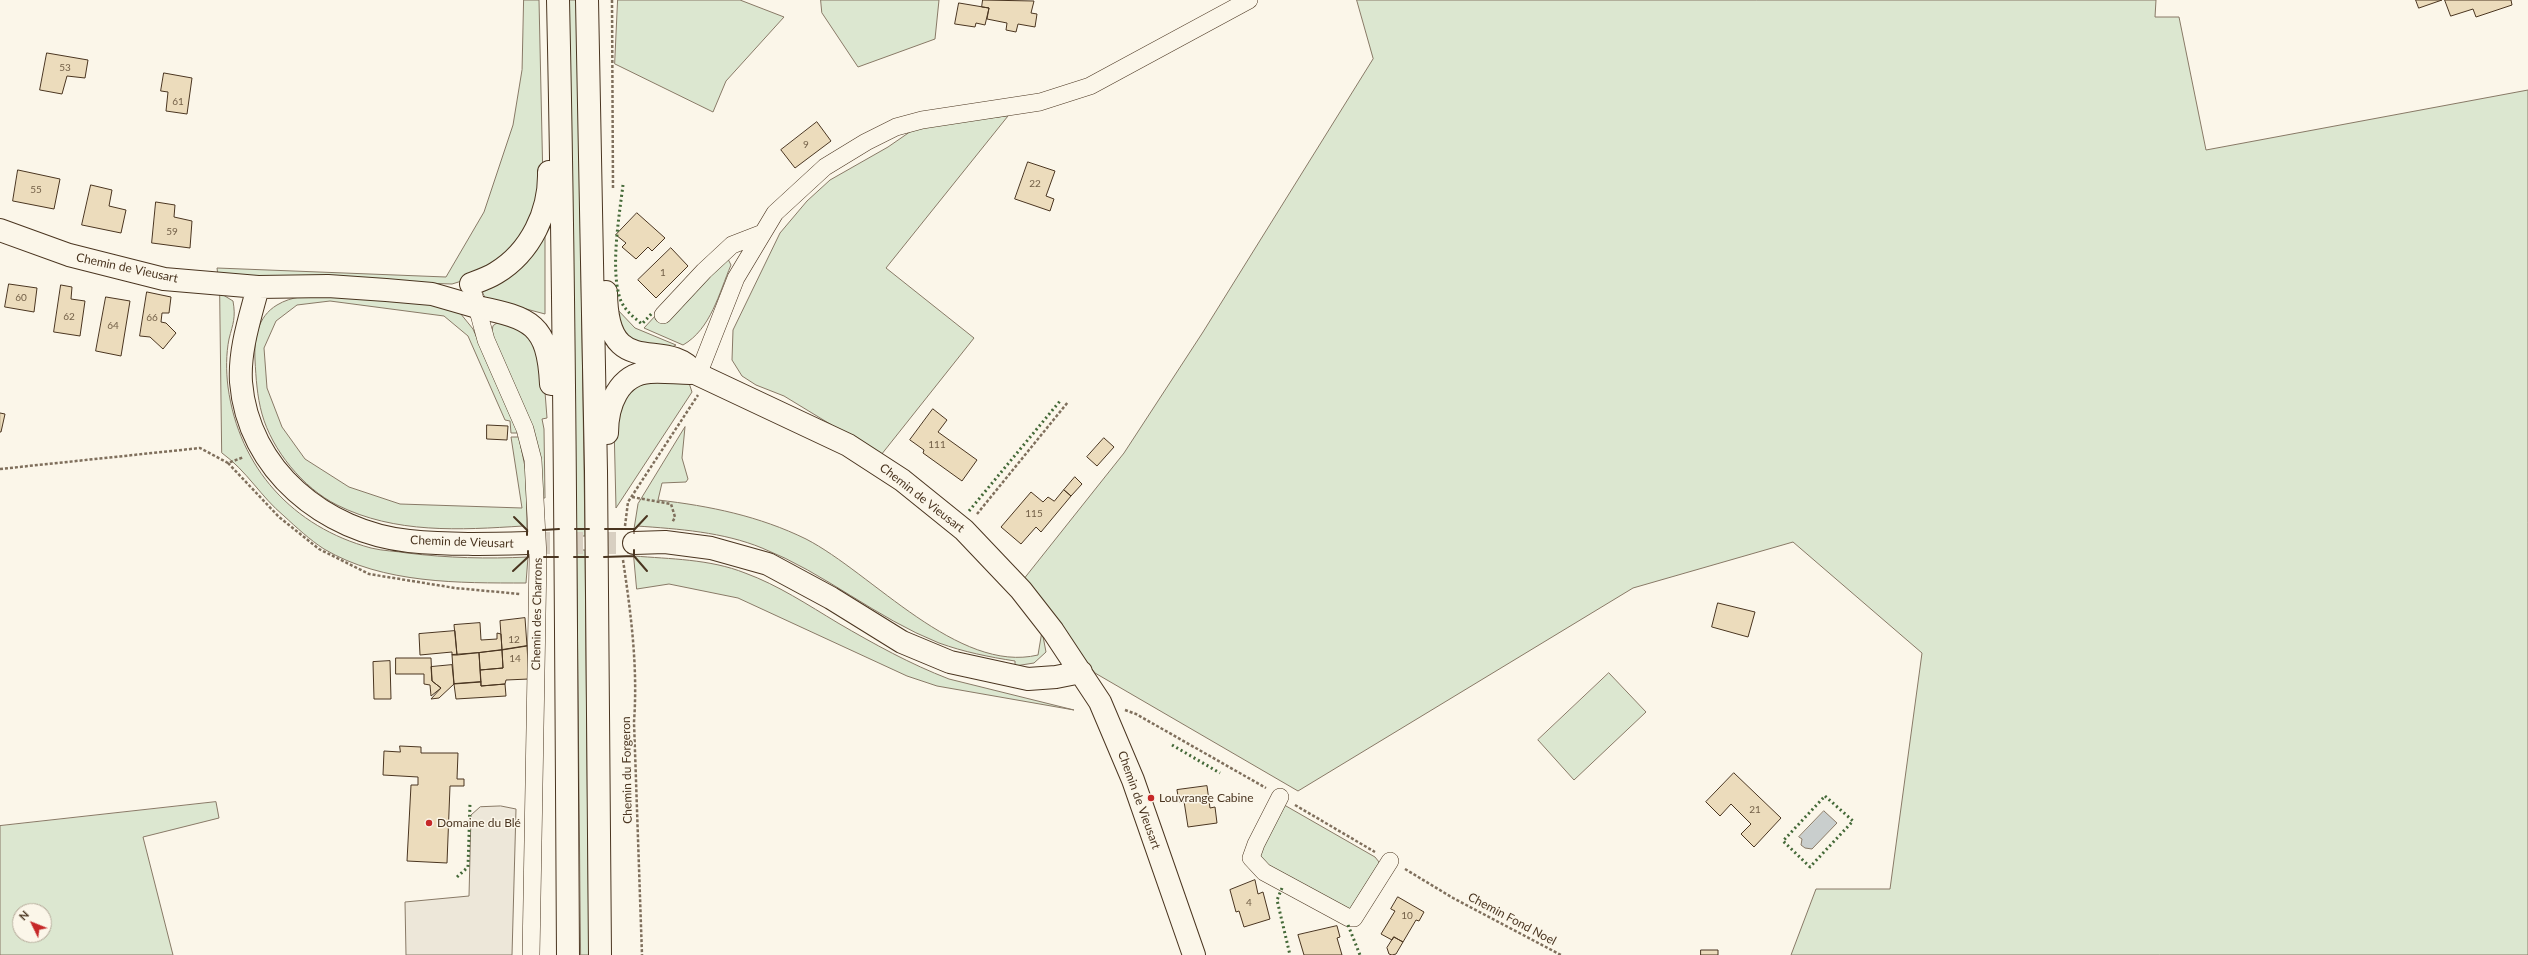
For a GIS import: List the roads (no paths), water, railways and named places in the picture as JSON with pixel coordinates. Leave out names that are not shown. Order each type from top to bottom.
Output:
[{"type":"main road","points":[[558,0],[562,113],[568,955]]},
{"type":"main road","points":[[587,0],[596,471],[600,955]]},
{"type":"main road","name":"Chemin de Vieusart","points":[[432,294],[471,284],[496,273],[514,259],[533,237],[546,206],[550,186],[548,124],[562,113]]},
{"type":"main road","name":"Chemin de Vieusart","points":[[0,230],[70,255],[164,279],[258,287],[328,286],[432,294],[477,307],[511,314],[535,328],[545,342],[550,359],[552,409],[564,416]]},
{"type":"main road","points":[[592,236],[605,246],[606,309],[610,327],[618,339],[626,347],[639,354],[674,358],[687,362],[700,376]]},
{"type":"main road","name":"Chemin de Vieusart","points":[[258,287],[243,342],[241,382],[248,416],[262,451],[280,476],[306,501],[330,517],[367,532],[408,541],[528,544]]},
{"type":"main road","points":[[596,471],[608,464],[609,406],[624,384],[637,374],[650,372],[700,376]]},
{"type":"main road","name":"Chemin de Vieusart","points":[[700,376],[848,445],[902,480],[964,530],[1021,590],[1081,672],[1100,702],[1133,780],[1194,955]]},
{"type":"main road","points":[[634,543],[665,542],[711,548],[768,564],[831,598],[902,642],[950,662],[1028,679],[1056,677],[1081,672]]},
{"type":"street","points":[[700,376],[736,278],[775,213],[825,167],[866,142],[896,127],[922,120],[1040,102],[1090,86],[1249,0]]},
{"type":"street","points":[[663,315],[704,271],[732,245],[763,233]]},
{"type":"street","name":"Chemin des Charrons","points":[[471,284],[486,340],[524,429],[534,460],[538,557],[531,955]]},
{"type":"street","points":[[1280,797],[1256,844],[1251,858],[1264,872],[1349,918],[1354,918],[1390,861]]},
{"type":"tunnel","points":[[528,543],[634,543]]},
{"type":"place","name":"Louvrange Cabine","points":[[1151,798]]},
{"type":"place","name":"Domaine du Blé","points":[[429,823]]}]
